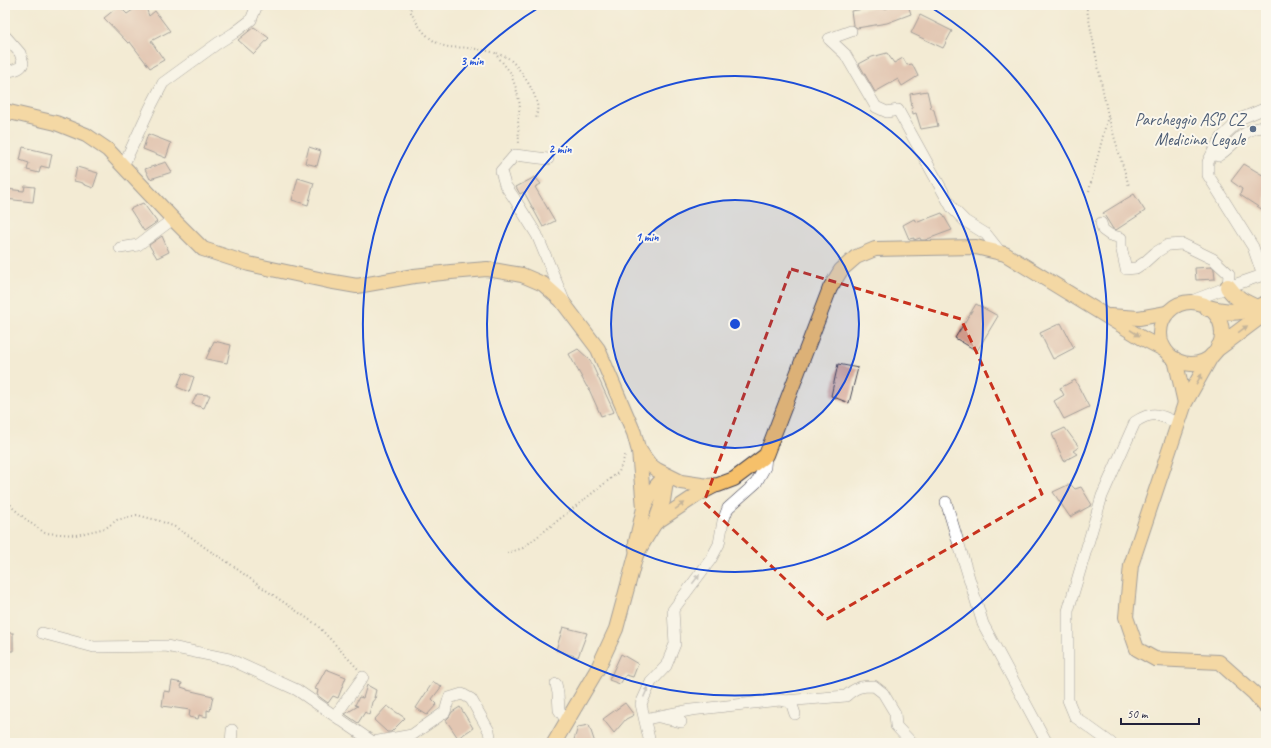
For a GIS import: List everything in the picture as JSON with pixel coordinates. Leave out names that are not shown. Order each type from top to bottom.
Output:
[{"type":"highway","points":[[1228,287],[1232,294],[1243,302],[1264,310]]},
{"type":"highway","points":[[1208,308],[1235,312],[1264,310]]},
{"type":"highway","points":[[1216,351],[1264,310]]},
{"type":"main road","points":[[5,111],[56,123],[86,135],[108,150],[203,249],[249,264],[357,286],[414,276],[487,270],[522,275],[542,284],[561,300],[598,349],[634,433],[632,450],[644,508]]},
{"type":"main road","points":[[655,524],[697,495],[734,479],[766,455],[830,288],[841,270],[856,257],[875,249],[976,247],[1005,254],[1184,363],[1194,364],[1204,361],[1216,351]]},
{"type":"main road","points":[[1106,315],[1139,318],[1167,313],[1177,306],[1189,302],[1198,303],[1208,308],[1215,314],[1221,326],[1222,336],[1216,351],[1186,403],[1178,423],[1130,565],[1126,617],[1137,648],[1155,659],[1219,662],[1254,693],[1266,707]]},
{"type":"main road","points":[[1167,313],[1162,322],[1160,331],[1161,341],[1170,354],[1186,403]]},
{"type":"main road","points":[[632,450],[650,465],[681,482],[708,486],[718,485]]},
{"type":"main road","points":[[554,743],[598,668],[616,629],[636,555],[636,542],[644,508],[652,491],[668,476]]},
{"type":"main road","points":[[636,555],[655,524],[663,501],[668,476]]},
{"type":"street","points":[[123,166],[163,83],[252,20],[257,5]]},
{"type":"street","points":[[850,31],[829,39],[845,54],[876,107],[887,112],[898,110],[952,208],[966,221],[986,234],[1001,253]]},
{"type":"street","points":[[5,72],[19,68],[24,63],[20,53],[6,37]]},
{"type":"street","points":[[1189,302],[1264,275],[1253,246],[1208,175],[1208,162],[1222,137],[1242,118],[1266,108]]},
{"type":"street","points":[[1213,152],[1218,156],[1228,150],[1240,136],[1258,127],[1266,127]]},
{"type":"street","points":[[548,160],[515,155],[501,171],[505,185],[537,236],[567,307]]},
{"type":"street","points":[[120,248],[138,245],[174,219]]},
{"type":"street","points":[[1101,223],[1103,230],[1110,235],[1121,238],[1121,246],[1126,268],[1136,268],[1168,245],[1182,244],[1213,259],[1229,274],[1228,287]]},
{"type":"street","points":[[1111,743],[1075,717],[1068,700],[1068,611],[1102,496],[1134,422],[1145,415],[1156,414],[1178,423]]},
{"type":"street","points":[[650,743],[641,704],[651,682],[666,666],[675,644],[673,610],[711,559],[719,544],[723,522],[728,508],[756,483],[765,467],[766,455]]},
{"type":"street","points":[[946,502],[984,624],[1047,743]]},
{"type":"street","points":[[42,633],[94,647],[166,646],[229,659],[297,690],[373,742],[412,735],[445,712],[449,698],[462,694],[471,700],[489,731],[491,743]]},
{"type":"street","points":[[334,716],[362,677]]},
{"type":"street","points":[[556,684],[559,710],[567,721]]},
{"type":"street","points":[[784,701],[846,696],[859,686],[874,686],[883,693],[895,713],[896,726],[912,743]]},
{"type":"street","points":[[645,719],[676,712],[780,700],[791,702],[795,714]]},
{"type":"street","points":[[657,716],[681,722]]},
{"type":"street","points":[[231,743],[232,730]]},
{"type":"path","points":[[413,5],[410,10],[414,18],[423,32],[437,43],[448,47],[485,50],[508,58],[517,68],[534,94],[537,104],[536,119]]},
{"type":"path","points":[[1086,5],[1108,116],[1130,186]]},
{"type":"path","points":[[496,53],[510,72],[516,88],[520,105],[518,119],[519,149],[521,156]]},
{"type":"path","points":[[1089,191],[1108,116]]},
{"type":"path","points":[[507,553],[523,548],[619,472],[632,450]]},
{"type":"path","points":[[6,498],[13,508],[45,533],[76,535],[106,528],[117,520],[138,515],[175,527],[317,625],[358,669],[362,677]]},
{"type":"highlighted area","points":[[791,269],[961,319],[1042,494],[827,619],[704,502]]},
{"type":"building","points":[[140,5],[145,5],[149,16],[155,11],[170,31],[151,41],[164,60],[150,68],[130,42],[128,43],[104,18],[119,6],[127,14]]},
{"type":"building","points":[[896,5],[908,5],[911,14],[887,23],[857,28],[853,25],[851,11],[883,6],[884,9]]},
{"type":"building","points":[[920,15],[952,31],[943,48],[911,33]]},
{"type":"building","points":[[254,27],[269,38],[254,54],[238,40]]},
{"type":"building","points":[[887,53],[894,63],[903,58],[907,65],[912,64],[918,76],[902,86],[898,79],[875,92],[859,64],[872,57]]},
{"type":"building","points":[[927,91],[931,108],[934,110],[938,126],[921,129],[916,113],[913,114],[910,94]]},
{"type":"building","points":[[148,134],[171,143],[166,158],[143,149]]},
{"type":"building","points":[[23,147],[52,154],[49,168],[41,166],[39,173],[27,170],[29,163],[20,160]]},
{"type":"building","points":[[309,147],[321,151],[317,166],[305,163]]},
{"type":"building","points":[[166,162],[172,172],[150,179],[145,169]]},
{"type":"building","points":[[1244,164],[1266,177],[1266,212],[1240,195],[1242,189],[1231,181]]},
{"type":"building","points":[[77,167],[98,173],[93,188],[83,183],[74,181]]},
{"type":"building","points":[[535,177],[541,184],[535,187],[555,221],[543,227],[524,192],[520,194],[516,187]]},
{"type":"building","points":[[298,178],[314,183],[308,205],[292,200]]},
{"type":"building","points":[[25,186],[35,187],[33,202],[5,199],[6,189],[24,191]]},
{"type":"building","points":[[1134,194],[1145,211],[1116,230],[1113,229],[1103,213]]},
{"type":"building","points":[[143,203],[157,222],[144,231],[130,209]]},
{"type":"building","points":[[942,213],[952,230],[925,240],[921,240],[920,238],[914,240],[914,238],[909,239],[903,225],[914,219],[918,222]]},
{"type":"building","points":[[162,236],[169,252],[157,258],[149,245]]},
{"type":"building","points":[[1211,267],[1214,269],[1215,279],[1196,280],[1195,268]]},
{"type":"building","points":[[976,304],[998,316],[977,351],[955,338]]},
{"type":"building","points":[[1061,323],[1074,348],[1053,359],[1040,333]]},
{"type":"building","points":[[214,341],[231,345],[227,363],[206,359]]},
{"type":"building","points":[[578,349],[590,360],[614,412],[601,416],[588,387],[569,354]]},
{"type":"building","points":[[838,364],[858,368],[849,403],[831,396]]},
{"type":"building","points":[[183,373],[194,377],[189,392],[177,387]]},
{"type":"building","points":[[1075,380],[1089,407],[1064,419],[1054,401],[1064,395],[1060,388]]},
{"type":"building","points":[[197,394],[210,395],[204,408],[192,404]]},
{"type":"building","points":[[1065,428],[1079,447],[1073,451],[1077,454],[1064,461],[1052,434]]},
{"type":"building","points":[[1070,484],[1075,489],[1081,487],[1092,505],[1070,517],[1053,492]]},
{"type":"building","points":[[563,627],[587,633],[578,657],[556,650]]},
{"type":"building","points":[[5,633],[13,633],[13,651],[5,651]]},
{"type":"building","points":[[621,654],[638,664],[633,677],[626,675],[620,684],[609,680]]},
{"type":"building","points":[[326,669],[346,677],[338,698],[333,696],[328,703],[317,695],[318,690],[315,689]]},
{"type":"building","points":[[172,681],[182,683],[181,687],[187,690],[213,696],[210,711],[207,710],[207,717],[199,715],[198,719],[189,717],[190,710],[162,706],[164,691],[170,692]]},
{"type":"building","points":[[433,682],[442,686],[432,699],[437,704],[427,715],[416,708]]},
{"type":"building","points":[[367,685],[376,690],[374,698],[377,696],[372,702],[369,715],[365,712],[358,723],[345,714],[358,706],[355,705],[359,697],[363,698]]},
{"type":"building","points":[[625,703],[634,715],[626,719],[614,733],[603,719]]},
{"type":"building","points":[[387,706],[405,718],[391,732],[387,732],[374,720]]},
{"type":"building","points":[[460,707],[473,728],[458,738],[446,720],[452,712]]},
{"type":"building","points":[[589,725],[595,743],[573,743],[578,727]]},
{"type":"place","name":"Parcheggio ASP CZ Medicina Legale","points":[[1253,129]]}]
